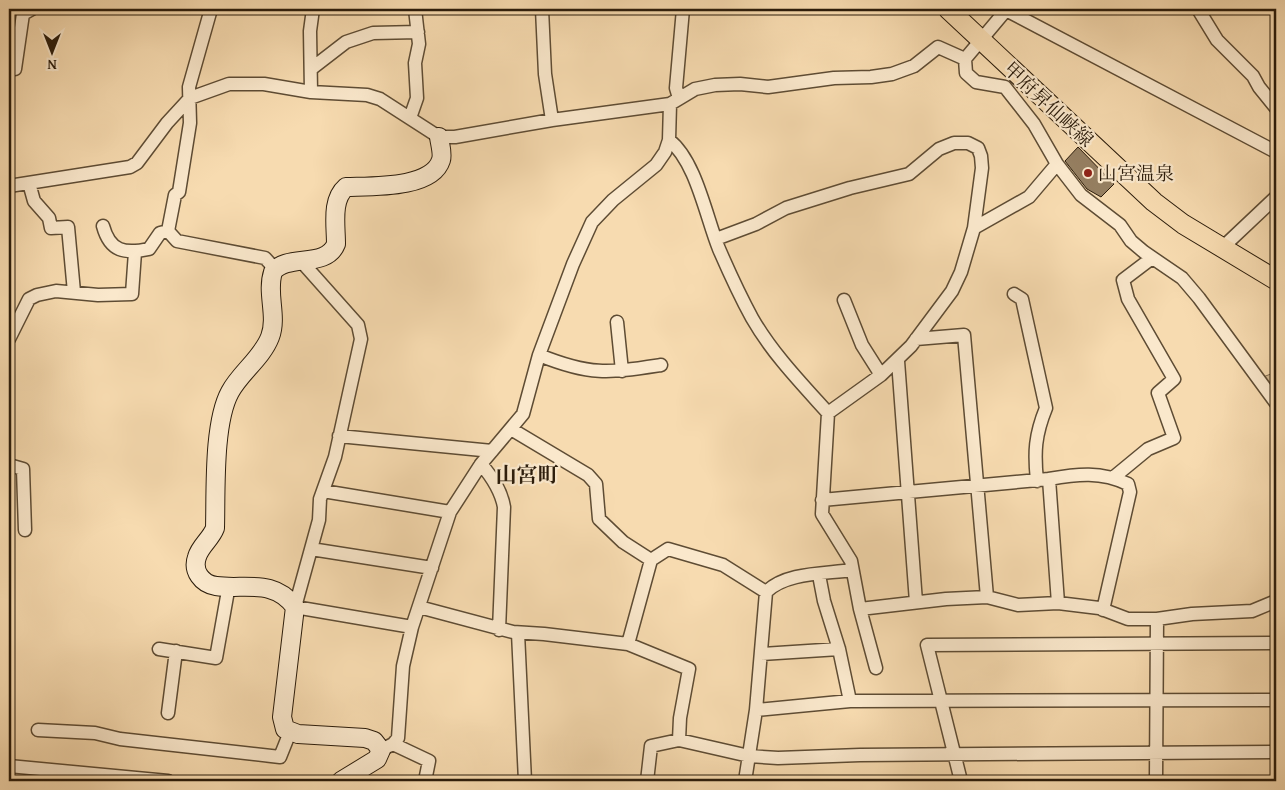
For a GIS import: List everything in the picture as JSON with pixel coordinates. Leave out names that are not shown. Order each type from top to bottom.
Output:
[{"type":"main road","name":"甲府昇仙峡線","points":[[948,9],[1154,202],[1183,224],[1276,280]]},
{"type":"street","points":[[9,69],[15,69],[22,14],[32,9]]},
{"type":"street","points":[[168,231],[175,195],[179,192],[190,123],[189,87],[211,9]]},
{"type":"street","points":[[311,92],[310,31],[313,9]]},
{"type":"street","points":[[410,118],[417,98],[415,64],[419,44],[415,9]]},
{"type":"street","points":[[542,9],[545,74],[552,120]]},
{"type":"street","points":[[342,781],[377,759],[398,738],[403,666],[412,627],[450,512],[481,464],[523,414],[540,355],[573,264],[592,222],[613,200],[656,165],[669,140],[683,9]]},
{"type":"street","points":[[1198,9],[1217,40],[1253,76],[1259,87],[1276,108]]},
{"type":"street","points":[[1276,152],[1007,10],[966,59],[966,73],[976,82],[1005,87],[1034,124],[1057,164],[1081,195],[1120,225],[1131,241],[1182,278],[1276,402]]},
{"type":"street","points":[[311,69],[346,42],[372,33],[418,32]]},
{"type":"street","points":[[9,186],[130,167],[137,163],[167,123],[190,98],[229,84],[264,84],[311,92],[367,95],[380,99],[439,137],[455,137],[674,101],[695,89],[715,85],[740,84],[768,87],[834,78],[871,77],[892,74],[914,66],[938,46],[966,59]]},
{"type":"street","points":[[412,627],[295,607],[282,594],[274,590],[230,585],[216,586],[200,578],[196,562],[197,556],[215,528],[219,442],[226,401],[230,391],[270,338],[273,317],[271,277],[275,269],[284,264],[329,254],[334,249],[336,244],[336,203],[339,193],[346,187],[392,185],[426,177],[437,168],[442,158],[439,137]]},
{"type":"street","points":[[669,140],[678,147],[691,170],[716,240],[752,318],[775,352],[828,413],[822,514],[851,561],[860,609],[876,668]]},
{"type":"street","points":[[716,240],[756,224],[786,208],[850,188],[909,174],[939,149],[954,143],[968,143],[978,148],[982,168],[974,228],[961,272],[952,291],[898,361],[828,413]]},
{"type":"street","points":[[974,228],[1029,197],[1057,164]]},
{"type":"street","points":[[29,183],[34,201],[49,218],[51,228],[68,227],[74,292]]},
{"type":"street","points":[[1222,248],[1276,197]]},
{"type":"street","points":[[103,226],[109,243],[120,250],[135,252],[149,249],[160,233],[168,231]]},
{"type":"street","points":[[168,231],[177,241],[265,258],[275,269]]},
{"type":"street","points":[[9,339],[29,300],[37,295],[56,291],[98,295],[132,294],[135,252]]},
{"type":"street","points":[[1114,477],[1148,449],[1174,438],[1158,393],[1174,379],[1128,299],[1123,280],[1152,258]]},
{"type":"street","points":[[301,261],[358,325],[360,346],[339,436],[323,491],[319,520],[295,607],[282,717],[283,724],[290,732],[365,738],[429,761],[425,781]]},
{"type":"street","points":[[1014,294],[1022,299],[1046,408],[1039,425],[1034,452],[1043,480],[1058,603]]},
{"type":"street","points":[[844,300],[862,345],[881,375]]},
{"type":"street","points":[[617,322],[622,371]]},
{"type":"street","points":[[916,339],[964,335],[987,597]]},
{"type":"street","points":[[540,355],[580,370],[604,372],[661,365]]},
{"type":"street","points":[[898,361],[916,602]]},
{"type":"street","points":[[511,429],[588,475],[596,484],[599,519],[623,542],[652,560]]},
{"type":"street","points":[[339,436],[492,451]]},
{"type":"street","points":[[481,464],[502,496],[504,507],[500,630]]},
{"type":"street","points":[[9,465],[23,469],[26,530]]},
{"type":"street","points":[[822,500],[977,487],[1043,480],[1084,473],[1114,477],[1128,484],[1130,492],[1103,610]]},
{"type":"street","points":[[323,491],[450,512]]},
{"type":"street","points":[[628,644],[652,560],[668,548],[723,566],[766,592]]},
{"type":"street","points":[[311,549],[432,568]]},
{"type":"street","points":[[745,781],[756,710],[766,592],[775,584],[819,574],[852,570]]},
{"type":"street","points":[[819,574],[824,601],[840,649],[850,701]]},
{"type":"street","points":[[158,649],[216,658],[230,585]]},
{"type":"street","points":[[860,609],[916,602],[987,597],[1018,605],[1058,603],[1103,610],[1128,618],[1157,619],[1192,614],[1252,611],[1276,601]]},
{"type":"street","points":[[419,607],[500,630],[628,644],[689,669],[680,718],[679,740]]},
{"type":"street","points":[[1156,781],[1157,619]]},
{"type":"street","points":[[518,633],[525,781]]},
{"type":"street","points":[[961,781],[926,645],[1276,643]]},
{"type":"street","points":[[760,654],[840,649]]},
{"type":"street","points":[[168,713],[176,651]]},
{"type":"street","points":[[756,710],[850,701],[1276,700]]},
{"type":"street","points":[[38,730],[95,733],[120,739],[280,757],[290,732]]},
{"type":"street","points":[[647,781],[650,746],[679,740],[749,756],[778,758],[954,754],[1276,752]]},
{"type":"street","points":[[9,766],[36,775],[168,781]]},
{"type":"shaded area","points":[[1276,372],[1276,393],[1263,377]]},
{"type":"building","name":"山宮温泉","points":[[1078,147],[1114,184],[1101,197],[1087,189],[1065,161]]},
{"type":"place","name":"山宮温泉","points":[[1088,173]]},
{"type":"district","name":"山宮町","points":[[527,475]]}]
